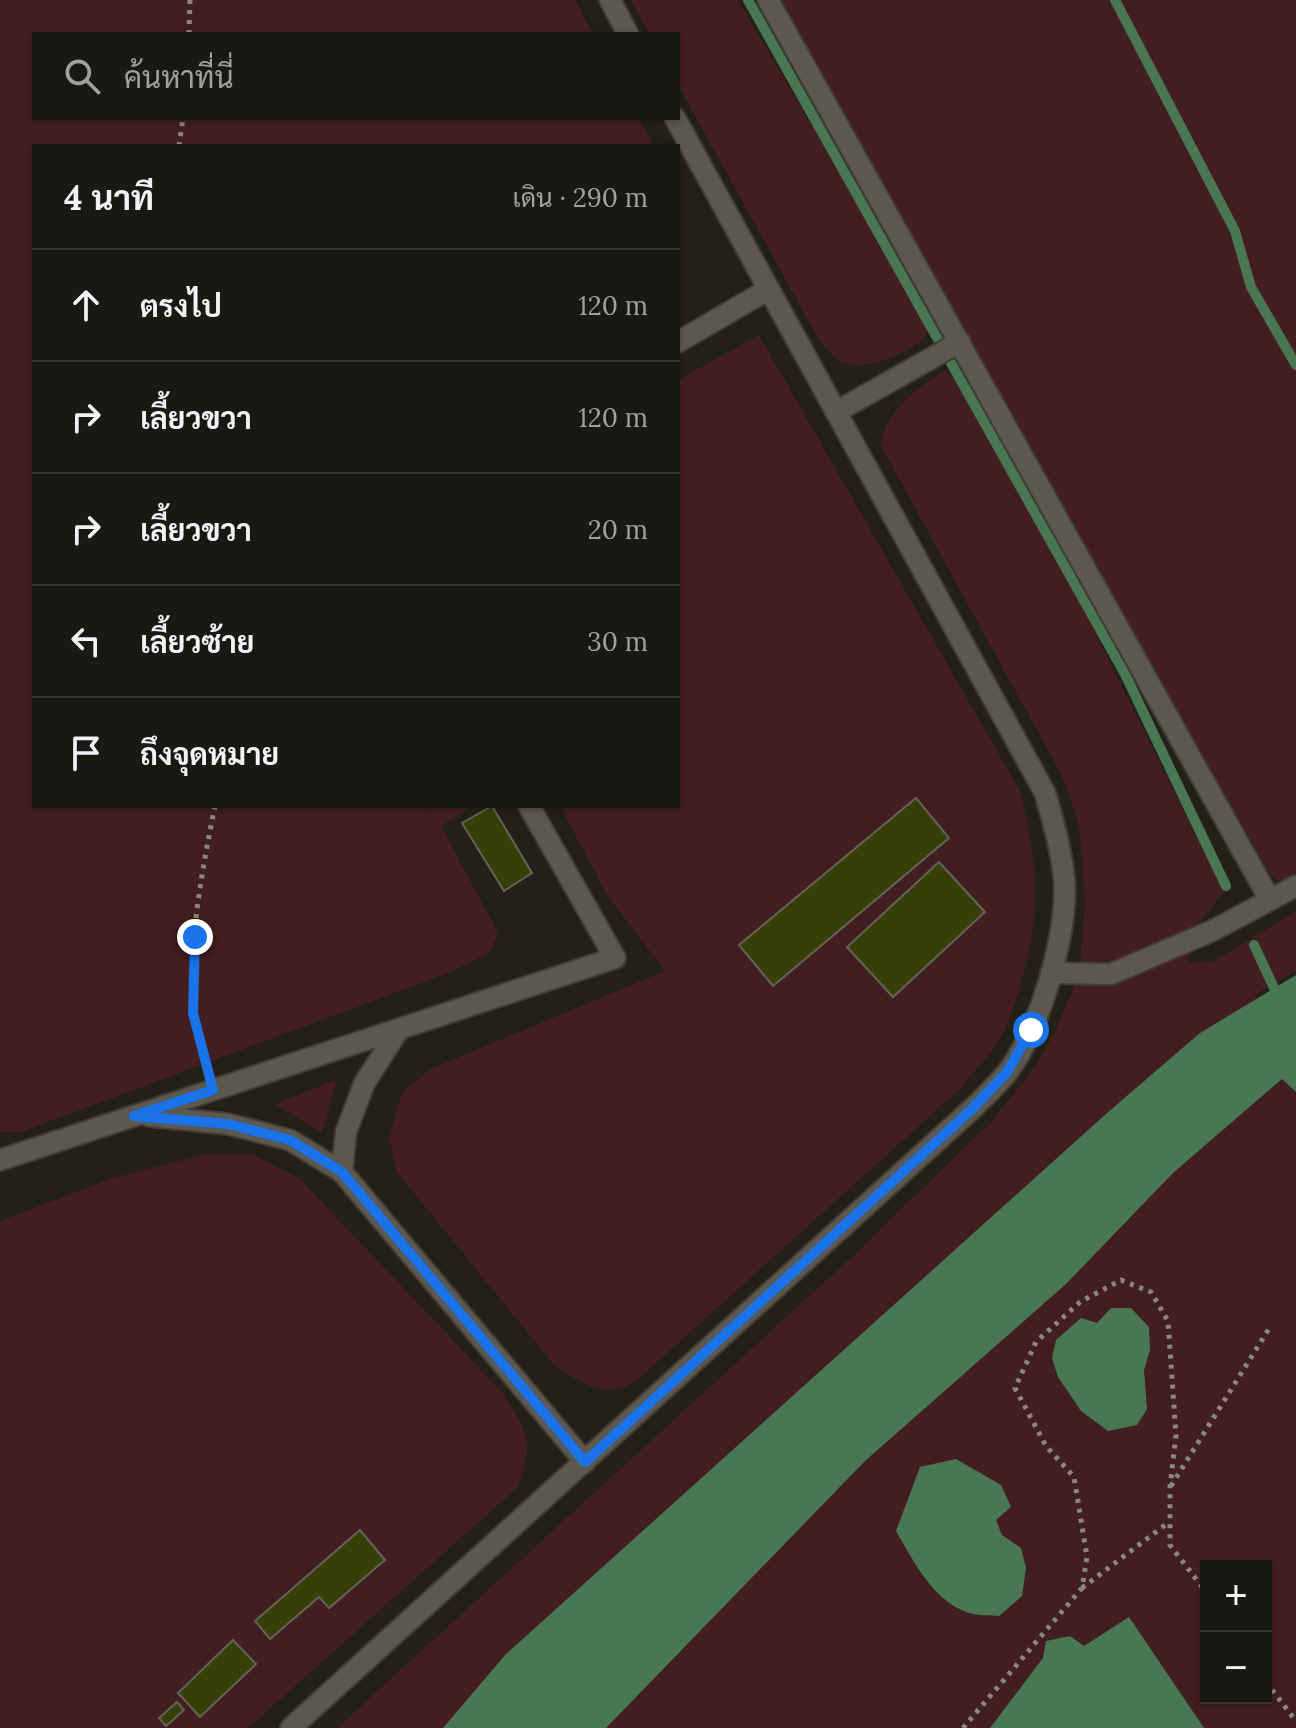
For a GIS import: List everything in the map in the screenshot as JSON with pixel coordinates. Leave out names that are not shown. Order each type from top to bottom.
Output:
[{"type":"lane","points":[[610,0],[627,32]]},
{"type":"lane","points":[[768,0],[954,346],[1269,898]]},
{"type":"lane","points":[[291,1728],[990,1091],[1007,1072],[1031,1030],[1051,973],[1060,933],[1064,879],[1045,793],[676,120]]},
{"type":"lane","points":[[680,341],[769,289]]},
{"type":"lane","points":[[836,412],[954,346]]},
{"type":"lane","points":[[0,1160],[615,958],[530,808]]},
{"type":"lane","points":[[1051,973],[1111,974],[1214,930],[1296,886]]},
{"type":"lane","points":[[342,1172],[346,1132],[364,1084],[399,1029]]},
{"type":"lane","points":[[134,1116],[228,1124],[290,1140],[342,1172],[585,1462]]},
{"type":"path","points":[[189,32],[190,0]]},
{"type":"path","points":[[179,144],[183,120]]},
{"type":"path","points":[[213,1090],[193,1013],[195,937],[215,808]]},
{"type":"path","points":[[1082,1588],[1087,1557],[1074,1477],[1046,1446],[1015,1388],[1036,1342],[1080,1302],[1121,1280],[1151,1292],[1168,1321],[1176,1435],[1170,1487],[1170,1545],[1200,1584]]},
{"type":"path","points":[[1170,1487],[1270,1327]]},
{"type":"path","points":[[963,1728],[1082,1588],[1170,1521]]},
{"type":"path","points":[[1272,1690],[1296,1721]]},
{"type":"shaded area","points":[[0,0],[575,0],[592,32],[32,32],[32,120],[640,120],[653,144],[32,144],[32,808],[469,808],[441,826],[498,933],[490,952],[451,972],[21,1132],[0,1132]]},
{"type":"shaded area","points":[[631,0],[738,0],[928,323],[925,339],[896,356],[863,365],[842,362],[829,352],[819,340],[680,89],[680,32],[648,32]]},
{"type":"shaded area","points":[[781,0],[1296,0],[1296,875],[1286,880],[1276,880],[1269,871],[1099,578]]},
{"type":"shaded area","points":[[759,335],[1020,791],[1034,865],[1035,910],[1028,957],[1007,1024],[991,1052],[960,1089],[645,1373],[624,1387],[605,1389],[587,1384],[553,1364],[397,1172],[389,1137],[402,1093],[428,1070],[665,971],[607,895],[561,808],[680,808],[680,379]]},
{"type":"shaded area","points":[[946,370],[962,378],[977,394],[1224,892],[1189,936],[1188,963],[1214,961],[1296,911],[1296,971],[1255,995],[1296,1068],[1296,1728],[337,1728],[853,1256],[990,1123],[1035,1067],[1055,1032],[1079,974],[1085,903],[1079,824],[1061,774],[881,446],[889,421],[914,392]]},
{"type":"shaded area","points":[[1296,975],[1296,1092],[1282,1079],[1173,1173],[1066,1284],[865,1461],[606,1728],[443,1728],[506,1654],[1107,1113],[1200,1033]]},
{"type":"shaded area","points":[[337,1079],[322,1133],[275,1104]]},
{"type":"shaded area","points":[[252,1154],[299,1178],[502,1392],[526,1437],[526,1459],[518,1487],[248,1728],[0,1728],[0,1221],[113,1178],[202,1155]]},
{"type":"shaded area","points":[[1111,1308],[1131,1308],[1149,1327],[1150,1350],[1144,1370],[1147,1409],[1137,1425],[1108,1431],[1081,1411],[1058,1377],[1052,1358],[1056,1340],[1081,1318],[1097,1323]]},
{"type":"shaded area","points":[[956,1459],[1001,1485],[1011,1507],[996,1520],[1002,1535],[1021,1548],[1026,1568],[1022,1596],[999,1616],[973,1614],[947,1602],[927,1581],[896,1531],[920,1467]]},
{"type":"shaded area","points":[[1129,1617],[1204,1728],[990,1728],[1043,1658],[1046,1641],[1070,1636],[1084,1646]]},
{"type":"building","points":[[916,798],[949,838],[773,986],[739,945]]},
{"type":"building","points":[[493,808],[532,873],[504,891],[462,823]]},
{"type":"building","points":[[939,862],[985,912],[893,997],[847,947]]},
{"type":"building","points":[[360,1530],[385,1560],[329,1608],[319,1597],[270,1639],[255,1621]]},
{"type":"building","points":[[233,1640],[256,1664],[200,1717],[178,1693]]},
{"type":"building","points":[[177,1702],[184,1710],[166,1726],[159,1718]]},
{"type":"waterway","points":[[748,0],[1125,674],[1226,886]]},
{"type":"waterway","points":[[1115,0],[1235,231],[1251,287],[1296,365]]},
{"type":"waterway","points":[[1254,945],[1274,988]]},
{"type":"route","points":[[195,937],[193,1013],[213,1090],[134,1116],[228,1124],[290,1140],[342,1172],[585,1462],[972,1109],[1007,1072],[1031,1030]]}]
